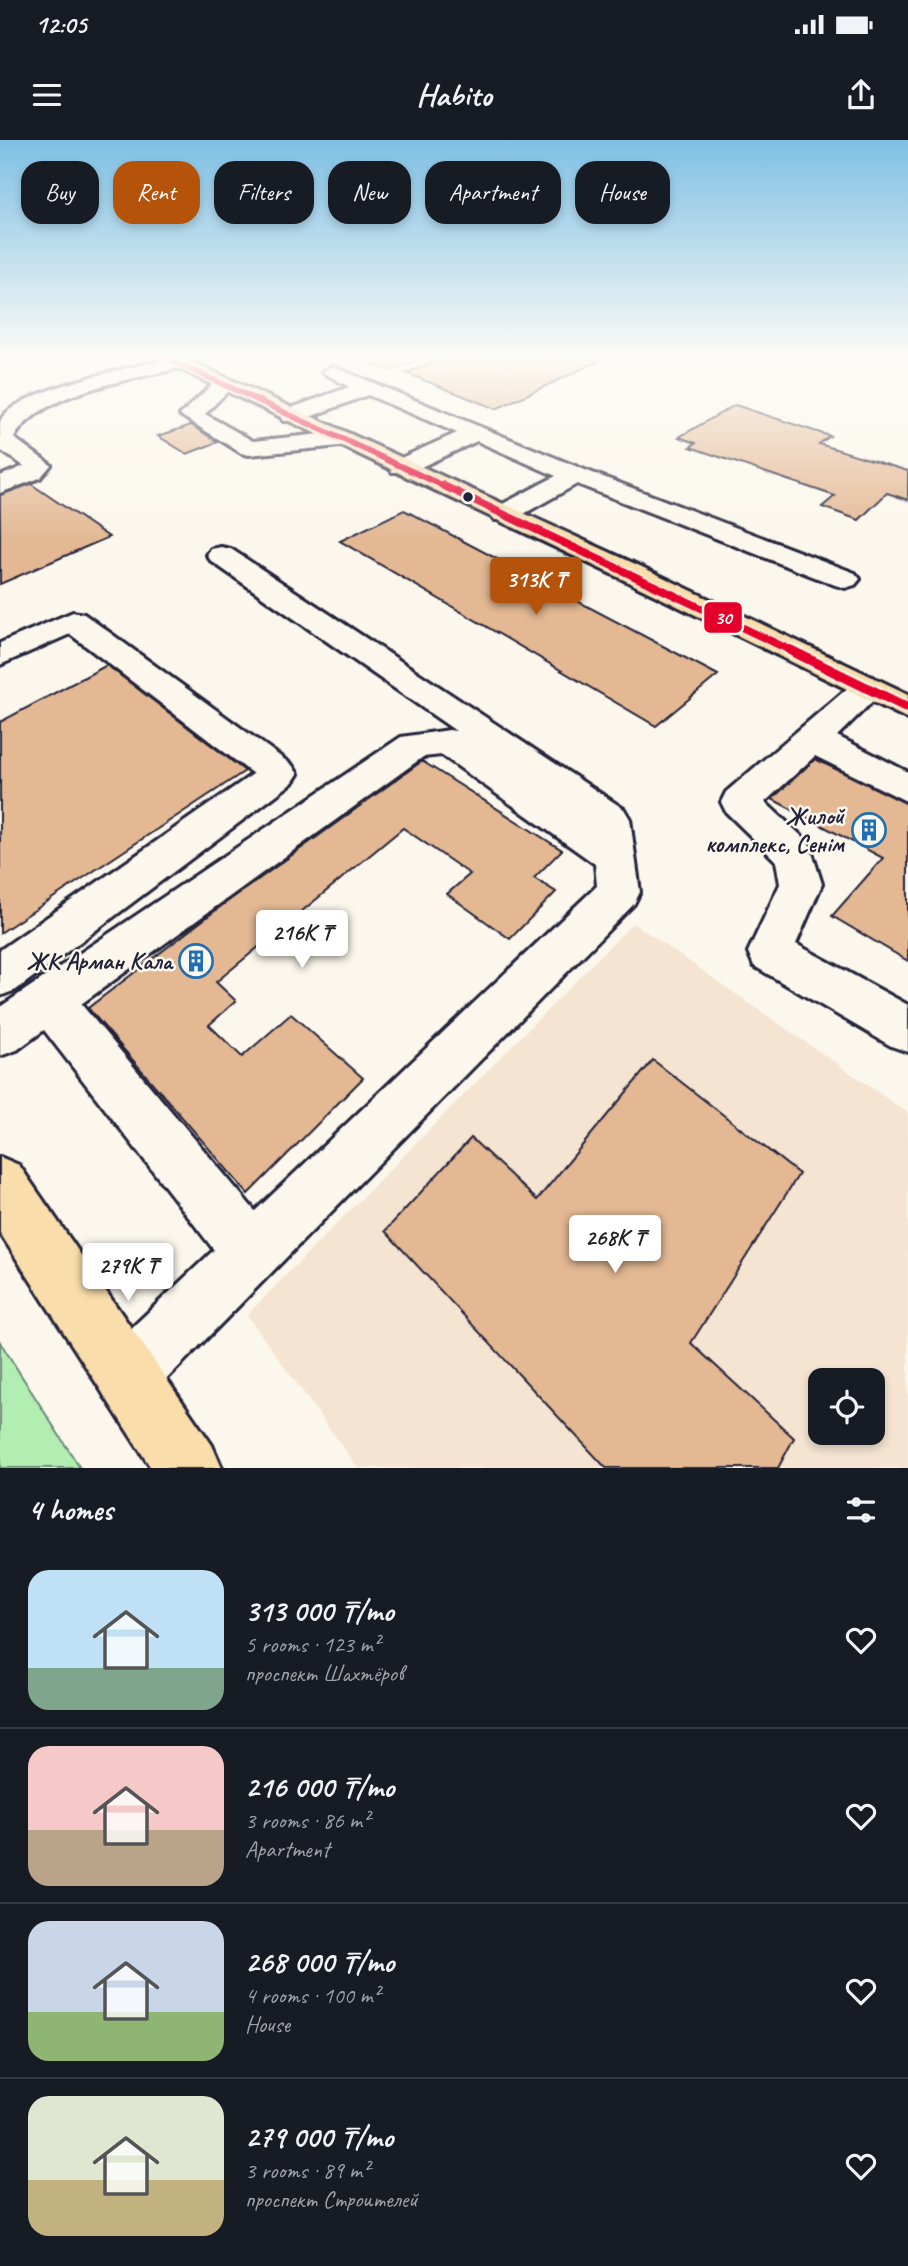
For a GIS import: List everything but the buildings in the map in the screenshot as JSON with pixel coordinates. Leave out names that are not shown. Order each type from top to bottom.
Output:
[{"type":"main road","points":[[294,418],[632,573],[908,708]]},
{"type":"main road","points":[[0,1184],[189,1468]]},
{"type":"lane","points":[[0,485],[31,473],[39,465],[0,440],[16,418]]},
{"type":"lane","points":[[196,418],[249,447],[340,439]]},
{"type":"lane","points":[[428,418],[476,433],[576,475],[709,519],[845,579]]},
{"type":"lane","points":[[401,467],[476,433]]},
{"type":"lane","points":[[421,436],[444,446]]},
{"type":"lane","points":[[504,514],[576,475]]},
{"type":"lane","points":[[127,1375],[619,892],[610,819],[221,555]]},
{"type":"lane","points":[[0,655],[74,621],[279,774],[0,976]]},
{"type":"lane","points":[[868,689],[740,802],[796,855],[801,884],[770,952],[908,1030]]},
{"type":"lane","points":[[812,740],[908,788]]},
{"type":"lane","points":[[0,1034],[414,746],[449,742],[615,857]]},
{"type":"lane","points":[[49,1000],[251,1251]]},
{"type":"shaded area","points":[[633,923],[908,1113],[908,1468],[358,1468],[247,1315]]},
{"type":"green space","points":[[0,1342],[80,1468],[0,1468]]},
{"type":"transit line","name":"30","points":[[296,418],[632,573],[908,708]]},
{"type":"place","name":"Жилой комплекс, Сенiм","points":[[869,830]]},
{"type":"place","name":"ЖК Арман Кала","points":[[196,961]]}]
